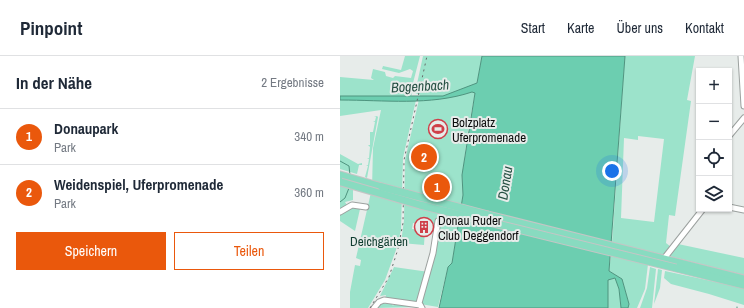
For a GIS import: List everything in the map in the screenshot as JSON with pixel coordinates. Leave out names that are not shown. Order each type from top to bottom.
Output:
[{"type":"highway","points":[[340,177],[420,205],[676,265],[744,279]]},
{"type":"highway","points":[[676,265],[744,285]]},
{"type":"street","points":[[740,56],[744,106]]},
{"type":"street","points":[[732,133],[742,125],[744,118]]},
{"type":"street","points":[[340,212],[354,205],[366,207]]},
{"type":"street","points":[[732,208],[744,210]]},
{"type":"street","points":[[666,256],[701,212]]},
{"type":"street","points":[[374,308],[379,302],[384,300],[421,306],[419,303],[433,253],[438,221]]},
{"type":"green space","points":[[405,56],[420,56],[413,83],[395,82],[415,84],[411,97],[340,96],[340,77],[374,80],[371,78],[373,69],[385,72],[386,76],[393,78],[395,76],[411,78],[413,71],[410,69],[399,73],[382,69],[383,66],[401,70]]},
{"type":"green space","points":[[423,56],[482,56],[468,130],[462,178],[463,195],[452,263],[448,267],[438,307],[385,298],[386,295],[380,296],[394,267],[429,272],[440,227],[413,223],[412,229],[425,230],[424,245],[401,243],[404,220],[405,160],[420,95],[415,93]]},
{"type":"green space","points":[[625,56],[695,56],[687,100],[691,101],[675,216],[669,215],[666,243],[671,247],[663,255],[612,242]],"holes":[[[638,136],[664,139],[654,222],[621,218],[624,138],[638,140]]]},
{"type":"green space","name":"Deichgärten","points":[[340,100],[416,100],[403,158],[401,230],[396,250],[385,280],[368,308],[350,308],[350,292],[355,265],[360,266],[361,260],[356,258],[372,188],[373,148],[381,110],[340,116]]},
{"type":"green space","points":[[377,116],[367,178],[365,177],[368,166],[366,165],[368,165],[369,159],[367,158],[369,158],[370,147],[368,145],[370,145],[370,132],[373,132],[375,122],[373,121],[375,121],[376,117],[374,117]]},
{"type":"green space","points":[[340,154],[358,164],[362,163],[362,165],[359,165],[357,174],[340,169]]},
{"type":"green space","points":[[340,184],[353,188],[353,200],[345,202],[347,205],[340,210]]},
{"type":"green space","points":[[352,208],[360,209],[355,231],[340,221],[340,215]]},
{"type":"green space","points":[[678,244],[744,258],[744,275],[669,256]]},
{"type":"green space","points":[[611,255],[648,264],[645,289],[637,308],[628,308],[629,304],[622,279],[609,271]]},
{"type":"green space","points":[[650,267],[656,269],[652,308],[640,308],[647,288]]},
{"type":"green space","points":[[658,269],[662,270],[660,288],[654,304]]},
{"type":"green space","points":[[665,271],[744,288],[744,305],[671,284],[664,278]]},
{"type":"green space","points":[[616,278],[621,308],[608,308],[608,280]]},
{"type":"green space","points":[[382,303],[392,304],[393,306],[394,304],[415,307],[376,308]]},
{"type":"water","name":"Donau","points":[[482,56],[625,56],[609,271],[622,279],[629,304],[628,308],[621,308],[619,289],[615,278],[608,280],[608,308],[439,308],[448,267],[452,263],[463,195],[462,175],[475,93],[472,92],[423,101],[340,100],[340,96],[443,96],[477,83]]},
{"type":"waterway","points":[[340,161],[349,166],[350,175]]},
{"type":"waterway","points":[[340,202],[345,198],[349,188]]},
{"type":"railway","points":[[370,308],[389,277],[398,249],[403,223],[404,160],[427,56]]},
{"type":"place","name":"Bolzplatz Uferpromenade","points":[[438,129]]},
{"type":"place","name":"Weidenspiel, Uferpromenade","points":[[424,157]]},
{"type":"place","name":"Donaupark","points":[[437,187]]},
{"type":"place","name":"Donau Ruder Club Deggendorf","points":[[424,227]]},
{"type":"water label","name":"Bogenbach","points":[[420,86]]}]
